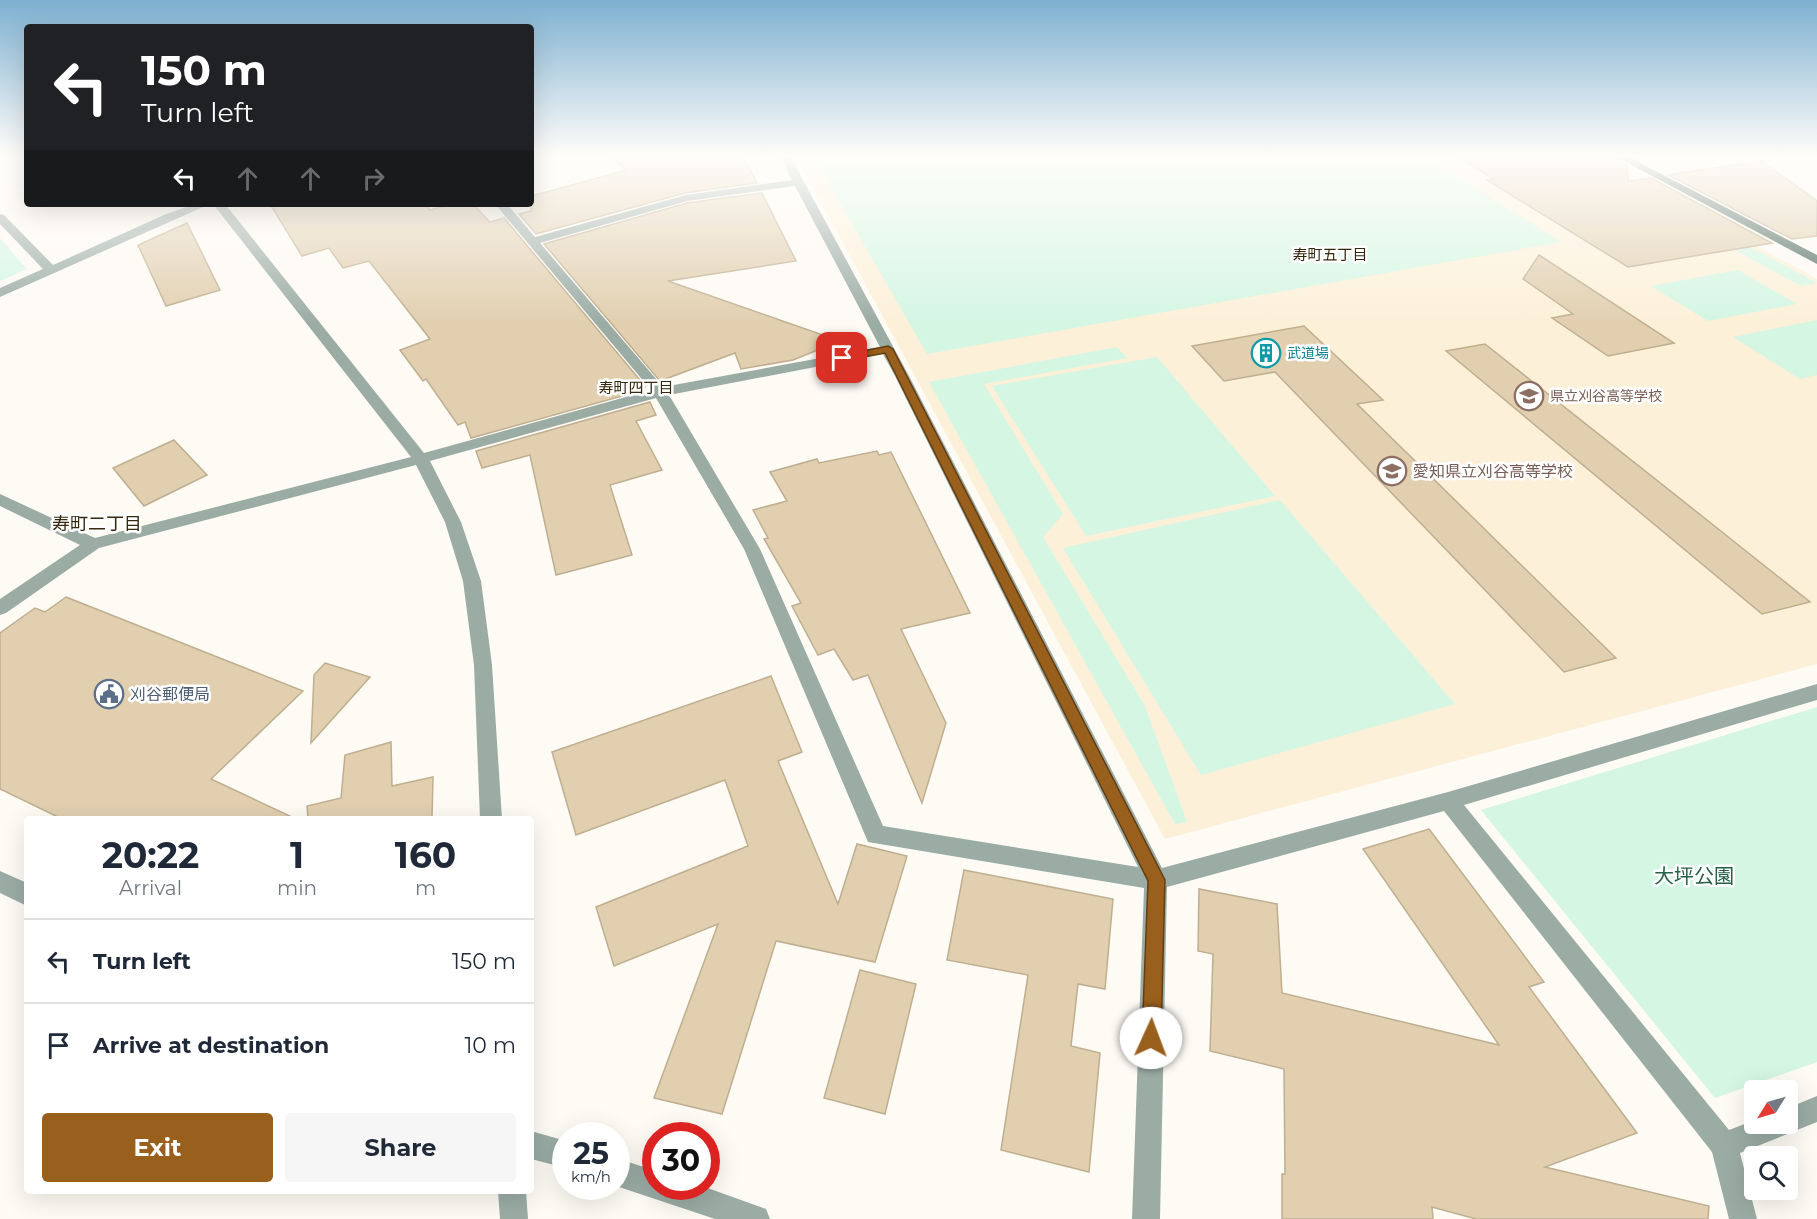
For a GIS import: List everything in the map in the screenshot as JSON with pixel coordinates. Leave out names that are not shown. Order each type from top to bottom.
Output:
[{"type":"main road","points":[[1724,211],[1817,260]]},
{"type":"street","points":[[0,293],[185,211]]},
{"type":"street","points":[[224,211],[421,459],[453,522],[472,580],[483,665],[491,816]]},
{"type":"street","points":[[507,211],[660,392],[752,549],[876,834],[1156,880],[1448,801],[1817,692]]},
{"type":"street","points":[[533,241],[640,211]]},
{"type":"street","points":[[814,211],[888,349],[1156,880],[1146,1219]]},
{"type":"street","points":[[0,217],[51,270]]},
{"type":"street","points":[[0,608],[93,544],[421,459],[660,392],[888,349]]},
{"type":"street","points":[[0,499],[93,544]]},
{"type":"street","points":[[1448,801],[1724,1145],[1743,1219]]},
{"type":"street","points":[[0,881],[24,893]]},
{"type":"street","points":[[1798,1116],[1817,1109]]},
{"type":"street","points":[[1724,1145],[1753,1134]]},
{"type":"street","points":[[534,1146],[552,1151]]},
{"type":"street","points":[[512,1194],[514,1219]]},
{"type":"street","points":[[699,1200],[756,1219]]},
{"type":"shaded area","name":"愛知県立刈谷高等学校","points":[[826,211],[1691,211],[1817,279],[1817,664],[1165,839]]},
{"type":"green space","points":[[845,211],[1512,211],[1561,242],[927,354]]},
{"type":"green space","points":[[0,238],[27,269],[0,281]]},
{"type":"green space","points":[[1745,244],[1817,283],[1801,286],[1729,247]]},
{"type":"green space","points":[[1738,270],[1797,304],[1708,321],[1651,286]]},
{"type":"green space","points":[[1817,320],[1817,375],[1800,379],[1733,337]]},
{"type":"green space","points":[[1117,347],[1127,358],[984,384],[1063,514],[1043,537],[1145,706],[1187,822],[1175,824],[929,382]]},
{"type":"green space","points":[[1157,357],[1275,496],[1086,536],[992,386]]},
{"type":"green space","points":[[1280,500],[1455,704],[1201,775],[1063,548]]},
{"type":"green space","name":"大坪公園","points":[[1817,707],[1817,1062],[1766,1080],[1744,1080],[1744,1088],[1715,1098],[1481,810]]},
{"type":"building","points":[[274,211],[480,211],[490,222],[504,218],[645,386],[644,390],[471,438],[465,422],[458,425],[426,379],[423,381],[400,350],[430,339],[369,261],[343,268],[329,248],[302,256]]},
{"type":"building","points":[[531,211],[620,211],[536,234],[519,214]]},
{"type":"building","points":[[659,211],[771,211],[796,261],[668,281],[840,341],[793,360],[741,369],[735,353],[660,381],[544,244]]},
{"type":"building","points":[[1537,211],[1712,211],[1772,243],[1628,267]]},
{"type":"building","points":[[1738,211],[1817,211],[1817,236],[1792,239]]},
{"type":"building","points":[[187,223],[220,290],[166,306],[138,245]]},
{"type":"building","points":[[1539,255],[1674,343],[1608,356],[1552,318],[1573,314],[1523,279]]},
{"type":"building","points":[[1304,326],[1383,400],[1357,404],[1616,658],[1564,672],[1275,372],[1224,381],[1192,346]]},
{"type":"building","points":[[1485,344],[1810,602],[1762,614],[1446,351]]},
{"type":"building","points":[[650,402],[656,415],[636,421],[662,470],[610,485],[632,555],[556,575],[530,455],[482,468],[476,451]]},
{"type":"building","points":[[174,440],[207,475],[144,506],[113,468]]},
{"type":"building","points":[[877,451],[879,455],[891,452],[970,613],[901,629],[946,723],[922,803],[868,675],[853,680],[834,649],[818,655],[792,606],[801,603],[764,539],[768,538],[753,510],[787,501],[770,472],[817,459],[819,463]]},
{"type":"building","points":[[66,597],[303,691],[211,779],[290,816],[56,816],[0,789],[0,633],[35,608],[45,612]]},
{"type":"building","points":[[325,663],[370,677],[311,743],[314,675]]},
{"type":"building","points":[[771,676],[802,752],[778,761],[838,904],[857,844],[907,856],[875,962],[776,941],[722,1114],[654,1098],[718,924],[614,966],[596,907],[748,846],[725,780],[576,835],[552,752]]},
{"type":"building","points":[[391,742],[392,786],[433,777],[432,816],[308,816],[307,806],[341,798],[345,755]]},
{"type":"building","points":[[1429,829],[1544,982],[1529,987],[1637,1133],[1545,1167],[1709,1206],[1708,1219],[1476,1219],[1432,1207],[1433,1219],[1282,1219],[1282,1174],[1285,1174],[1284,1069],[1210,1051],[1213,954],[1198,951],[1199,889],[1277,904],[1282,993],[1499,1045],[1363,849]]},
{"type":"building","points":[[964,870],[1113,899],[1105,989],[1078,984],[1071,1046],[1100,1053],[1089,1172],[1001,1150],[1028,975],[947,960]]},
{"type":"building","points":[[860,970],[916,984],[885,1114],[824,1098]]},
{"type":"place","name":"武道場","points":[[1266,353]]},
{"type":"place","name":"県立刈谷高等学校","points":[[1529,396]]},
{"type":"place","name":"愛知県立刈谷高等学校","points":[[1392,471]]},
{"type":"place","name":"刈谷郵便局","points":[[109,694]]},
{"type":"district","name":"寿町五丁目","points":[[1330,254]]},
{"type":"district","name":"寿町四丁目","points":[[636,387]]},
{"type":"district","name":"寿町二丁目","points":[[97,524]]},
{"type":"route","points":[[842,358],[888,349],[1156,880],[1151,1038]]}]
